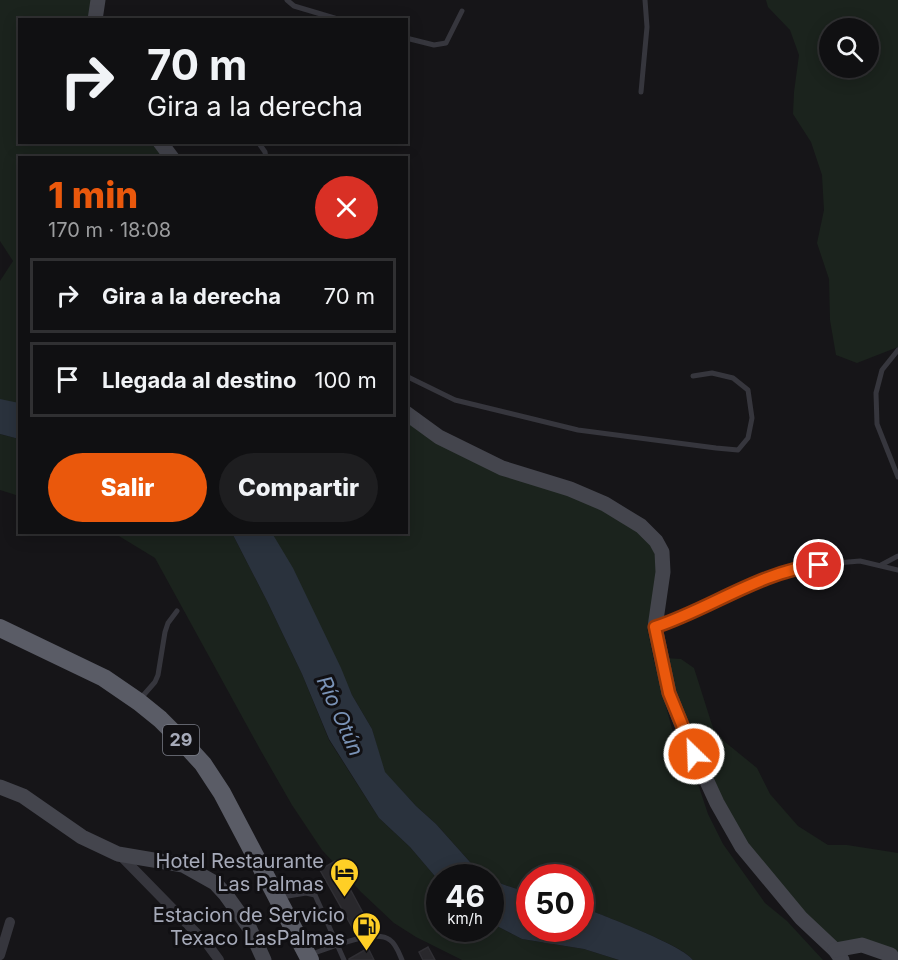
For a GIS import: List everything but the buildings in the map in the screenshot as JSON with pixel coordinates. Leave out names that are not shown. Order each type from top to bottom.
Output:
[{"type":"highway","name":"29","points":[[0,628],[104,678],[160,719],[203,764],[222,793],[308,958]]},
{"type":"main road","points":[[95,18],[98,0]]},
{"type":"main road","points":[[408,414],[439,437],[502,468],[570,489],[605,504],[641,526],[656,542],[662,552],[663,572],[655,627],[669,693],[717,803],[742,847],[760,870],[801,918],[839,955],[862,945],[891,955],[893,960]]},
{"type":"main road","points":[[0,787],[23,796],[82,837],[118,854],[183,865],[215,883],[249,927],[264,960]]},
{"type":"street","points":[[118,854],[208,945],[219,960]]},
{"type":"street","points":[[0,955],[10,922]]},
{"type":"lane","points":[[286,0],[294,6],[334,18]]},
{"type":"lane","points":[[641,92],[647,27],[645,0]]},
{"type":"lane","points":[[408,38],[434,45],[446,43],[462,11]]},
{"type":"lane","points":[[898,350],[882,370],[876,393],[877,424],[898,477]]},
{"type":"lane","points":[[408,377],[455,400],[579,430],[738,450],[748,438],[752,418],[748,390],[733,378],[712,373],[693,376]]},
{"type":"lane","points":[[880,565],[898,556]]},
{"type":"lane","points":[[655,627],[760,581],[802,566],[860,561],[898,570]]},
{"type":"lane","points":[[138,702],[155,682],[168,623],[177,611]]},
{"type":"lane","points":[[277,898],[315,895],[344,960]]},
{"type":"lane","points":[[308,958],[338,945],[373,935],[391,940],[402,960]]},
{"type":"shaded area","points":[[0,0],[98,0],[95,18],[18,18],[18,144],[162,144],[171,156],[18,156],[18,414],[0,412],[0,281],[13,261],[0,241]]},
{"type":"shaded area","points":[[766,0],[898,0],[898,347],[857,363],[836,355],[830,320],[829,279],[817,243],[824,210],[822,175],[811,142],[793,114],[799,55],[790,30],[768,7]]},
{"type":"shaded area","points":[[408,414],[439,437],[618,512],[655,540],[663,572],[647,627],[672,729],[699,787],[708,814],[723,844],[765,903],[787,921],[823,960],[693,960],[662,940],[594,912],[594,864],[516,864],[516,889],[504,885],[504,864],[472,864],[384,772],[372,729],[352,695],[327,641],[256,534],[408,534]]},
{"type":"shaded area","points":[[0,434],[18,439],[18,496],[0,490]]},
{"type":"shaded area","points":[[116,534],[233,534],[302,674],[329,740],[379,818],[426,866],[426,942],[394,923],[322,850],[292,805],[155,558]]},
{"type":"shaded area","points":[[665,658],[681,659],[694,668],[713,728],[725,742],[757,768],[770,794],[798,826],[828,845],[847,845],[898,853],[898,960],[890,955],[835,950],[760,870],[687,738]]},
{"type":"shaded area","points":[[504,930],[516,936],[516,942],[541,942],[584,949],[619,960],[462,960],[426,942],[504,942]]},
{"type":"water","points":[[0,399],[18,403],[18,439],[0,434]]},
{"type":"water","name":"Río Otún","points":[[233,534],[273,534],[293,568],[352,695],[372,729],[385,772],[472,864],[426,866],[379,818],[329,739],[302,674]]},
{"type":"water","name":"Río Otún","points":[[504,885],[516,889],[516,936],[504,930]]},
{"type":"water","name":"Río Otún","points":[[594,912],[662,940],[693,960],[619,960],[584,949],[541,942],[594,942]]},
{"type":"place","name":"Hotel Restaurante Las Palmas","points":[[345,898]]},
{"type":"place","name":"Estacion de Servicio Texaco LasPalmas","points":[[366,952]]},
{"type":"route","points":[[694,754],[669,693],[655,627],[760,581],[802,566],[819,565]]}]
